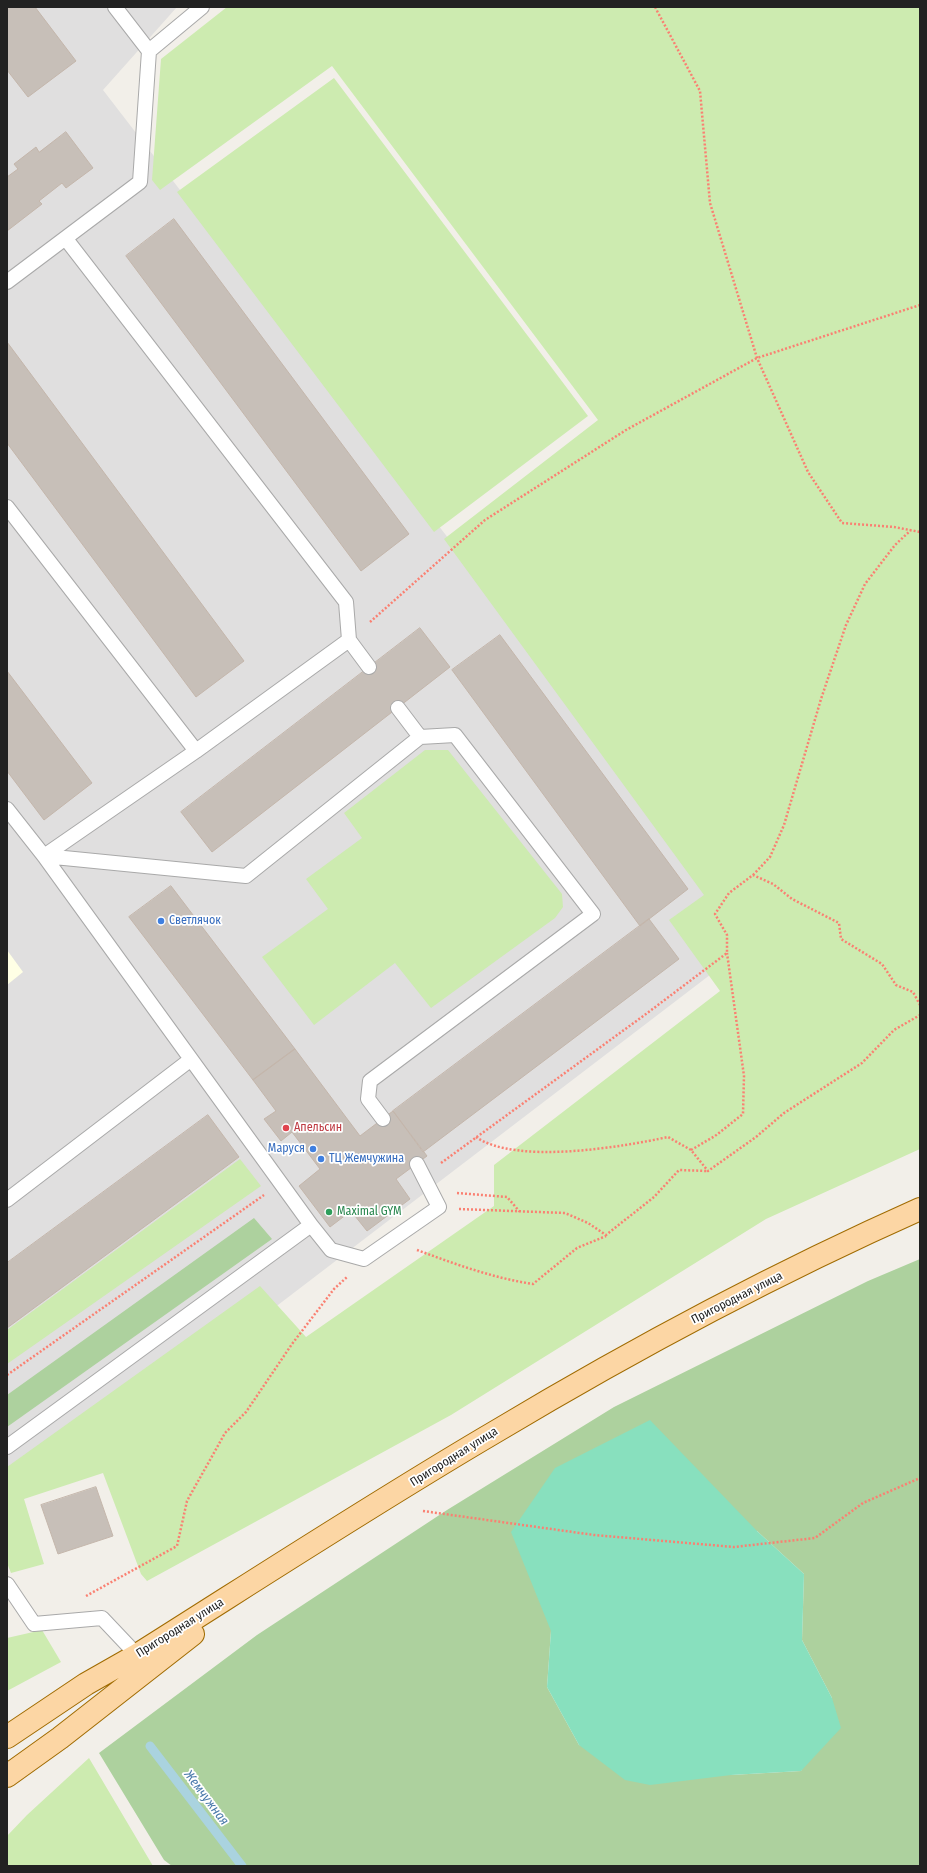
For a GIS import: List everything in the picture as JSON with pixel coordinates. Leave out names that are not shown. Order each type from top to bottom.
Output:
[{"type":"main road","name":"Пригородная улица","points":[[7,1737],[86,1684],[137,1655],[495,1431],[664,1336],[852,1239],[920,1208]]},
{"type":"main road","points":[[7,1776],[60,1738],[289,1560]]},
{"type":"lane","points":[[7,282],[140,182],[149,51],[115,7]]},
{"type":"lane","points":[[149,51],[202,7]]},
{"type":"lane","points":[[66,239],[346,602],[349,640],[369,667]]},
{"type":"lane","points":[[7,507],[196,751]]},
{"type":"lane","points":[[44,856],[196,751],[349,640]]},
{"type":"lane","points":[[398,708],[420,737]]},
{"type":"lane","points":[[44,856],[246,876],[420,737],[455,735],[594,914],[370,1081],[368,1098],[383,1119]]},
{"type":"lane","points":[[7,809],[44,856],[190,1060],[331,1250],[364,1259],[439,1207],[417,1164]]},
{"type":"lane","points":[[7,1200],[190,1060]]},
{"type":"lane","points":[[7,1447],[311,1225]]},
{"type":"lane","points":[[7,1584],[34,1624],[102,1618],[137,1655]]},
{"type":"path","points":[[655,7],[700,91],[710,204],[757,358],[808,472],[842,523],[920,532]]},
{"type":"path","points":[[349,640],[485,520],[626,430],[757,358],[920,304]]},
{"type":"path","points":[[691,1150],[715,1136],[742,1114],[744,1076],[727,953],[727,935],[716,914],[729,893],[753,875],[770,857],[784,825],[820,699],[846,626],[865,584],[895,545],[911,530]]},
{"type":"path","points":[[753,875],[773,884],[792,899],[839,923],[841,939],[882,964],[896,985],[914,992],[920,1005]]},
{"type":"path","points":[[520,1212],[507,1197],[432,1193],[439,1164],[646,1014],[727,953]]},
{"type":"path","points":[[391,1241],[464,1268],[512,1281],[533,1284],[577,1248],[606,1235],[654,1197],[679,1170],[708,1171],[756,1137],[784,1114],[862,1063],[894,1030],[920,1015]]},
{"type":"path","points":[[476,1137],[485,1143],[505,1149],[558,1152],[638,1143],[668,1137],[691,1150],[708,1171]]},
{"type":"path","points":[[7,1375],[280,1183]]},
{"type":"path","points":[[439,1207],[565,1213],[588,1223],[606,1235]]},
{"type":"path","points":[[82,1598],[178,1546],[187,1501],[225,1433],[246,1412],[272,1372],[334,1289],[364,1259]]},
{"type":"path","points":[[423,1511],[594,1536],[734,1546],[815,1538],[863,1503],[920,1478]]},
{"type":"shaded area","points":[[7,7],[177,7],[103,90],[757,939],[7,1512]]},
{"type":"shaded area","points":[[7,950],[23,972],[7,985]]},
{"type":"green space","points":[[227,7],[920,7],[920,1149],[766,1219],[451,1415],[147,1581],[141,1574],[103,1473],[24,1499],[44,1564],[11,1573],[7,1563],[7,1467],[260,1286],[306,1337],[494,1206],[494,1165],[720,991],[669,920],[704,895],[444,539],[598,420],[332,66],[160,190],[152,180],[161,59]]},
{"type":"green space","points":[[334,78],[588,416],[434,532],[177,192]]},
{"type":"green space","points":[[425,750],[448,750],[562,894],[563,907],[555,918],[431,1008],[395,963],[314,1025],[262,957],[328,909],[306,879],[362,838],[344,813]]},
{"type":"green space","points":[[240,1159],[261,1186],[7,1364],[7,1330]]},
{"type":"green space","points":[[254,1218],[272,1239],[7,1427],[7,1395]]},
{"type":"green space","points":[[920,1259],[920,1866],[172,1866],[164,1860],[99,1753],[257,1635],[447,1510],[614,1407],[868,1281]],"holes":[[[757,1531],[804,1574],[802,1640],[832,1698],[801,1771],[731,1775],[579,1745],[547,1687],[551,1631]]]},
{"type":"green space","points":[[650,1420],[757,1531],[804,1574],[802,1640],[832,1698],[841,1728],[801,1771],[731,1775],[650,1785],[625,1780],[579,1745],[547,1687],[551,1631],[511,1532],[555,1468]]},
{"type":"green space","points":[[42,1630],[61,1662],[7,1691],[7,1638]]},
{"type":"green space","points":[[89,1758],[153,1866],[7,1866],[7,1836],[27,1815]]},
{"type":"building","points":[[7,7],[35,7],[76,61],[28,97],[7,70]]},
{"type":"building","points":[[66,132],[93,168],[66,188],[62,183],[39,201],[42,204],[7,231],[7,177],[18,169],[14,164],[36,147],[39,152]]},
{"type":"building","points":[[174,219],[409,534],[361,571],[126,256]]},
{"type":"building","points":[[7,342],[244,661],[196,697],[7,443]]},
{"type":"building","points":[[420,628],[450,667],[212,852],[181,812]]},
{"type":"building","points":[[500,635],[688,889],[640,926],[452,670]]},
{"type":"building","points":[[7,671],[92,783],[44,820],[7,771]]},
{"type":"building","points":[[171,886],[295,1049],[253,1080],[129,917]]},
{"type":"building","points":[[649,919],[679,959],[423,1152],[393,1111]]},
{"type":"building","points":[[295,1049],[360,1136],[393,1111],[427,1156],[396,1179],[410,1199],[367,1231],[351,1211],[330,1227],[299,1186],[320,1169],[292,1132],[281,1141],[264,1119],[276,1111],[253,1080]]},
{"type":"building","points":[[208,1115],[239,1157],[7,1328],[7,1263]]},
{"type":"building","points":[[96,1487],[113,1536],[58,1554],[41,1505]]},
{"type":"waterway","name":"Жемчужная","points":[[150,1746],[242,1866]]},
{"type":"place","name":"Светлячок","points":[[161,921]]},
{"type":"place","name":"Апельсин","points":[[286,1128]]},
{"type":"place","name":"Маруся","points":[[313,1149]]},
{"type":"place","name":"ТЦ Жемчужина","points":[[321,1159]]},
{"type":"place","name":"Maximal GYM","points":[[329,1212]]}]
